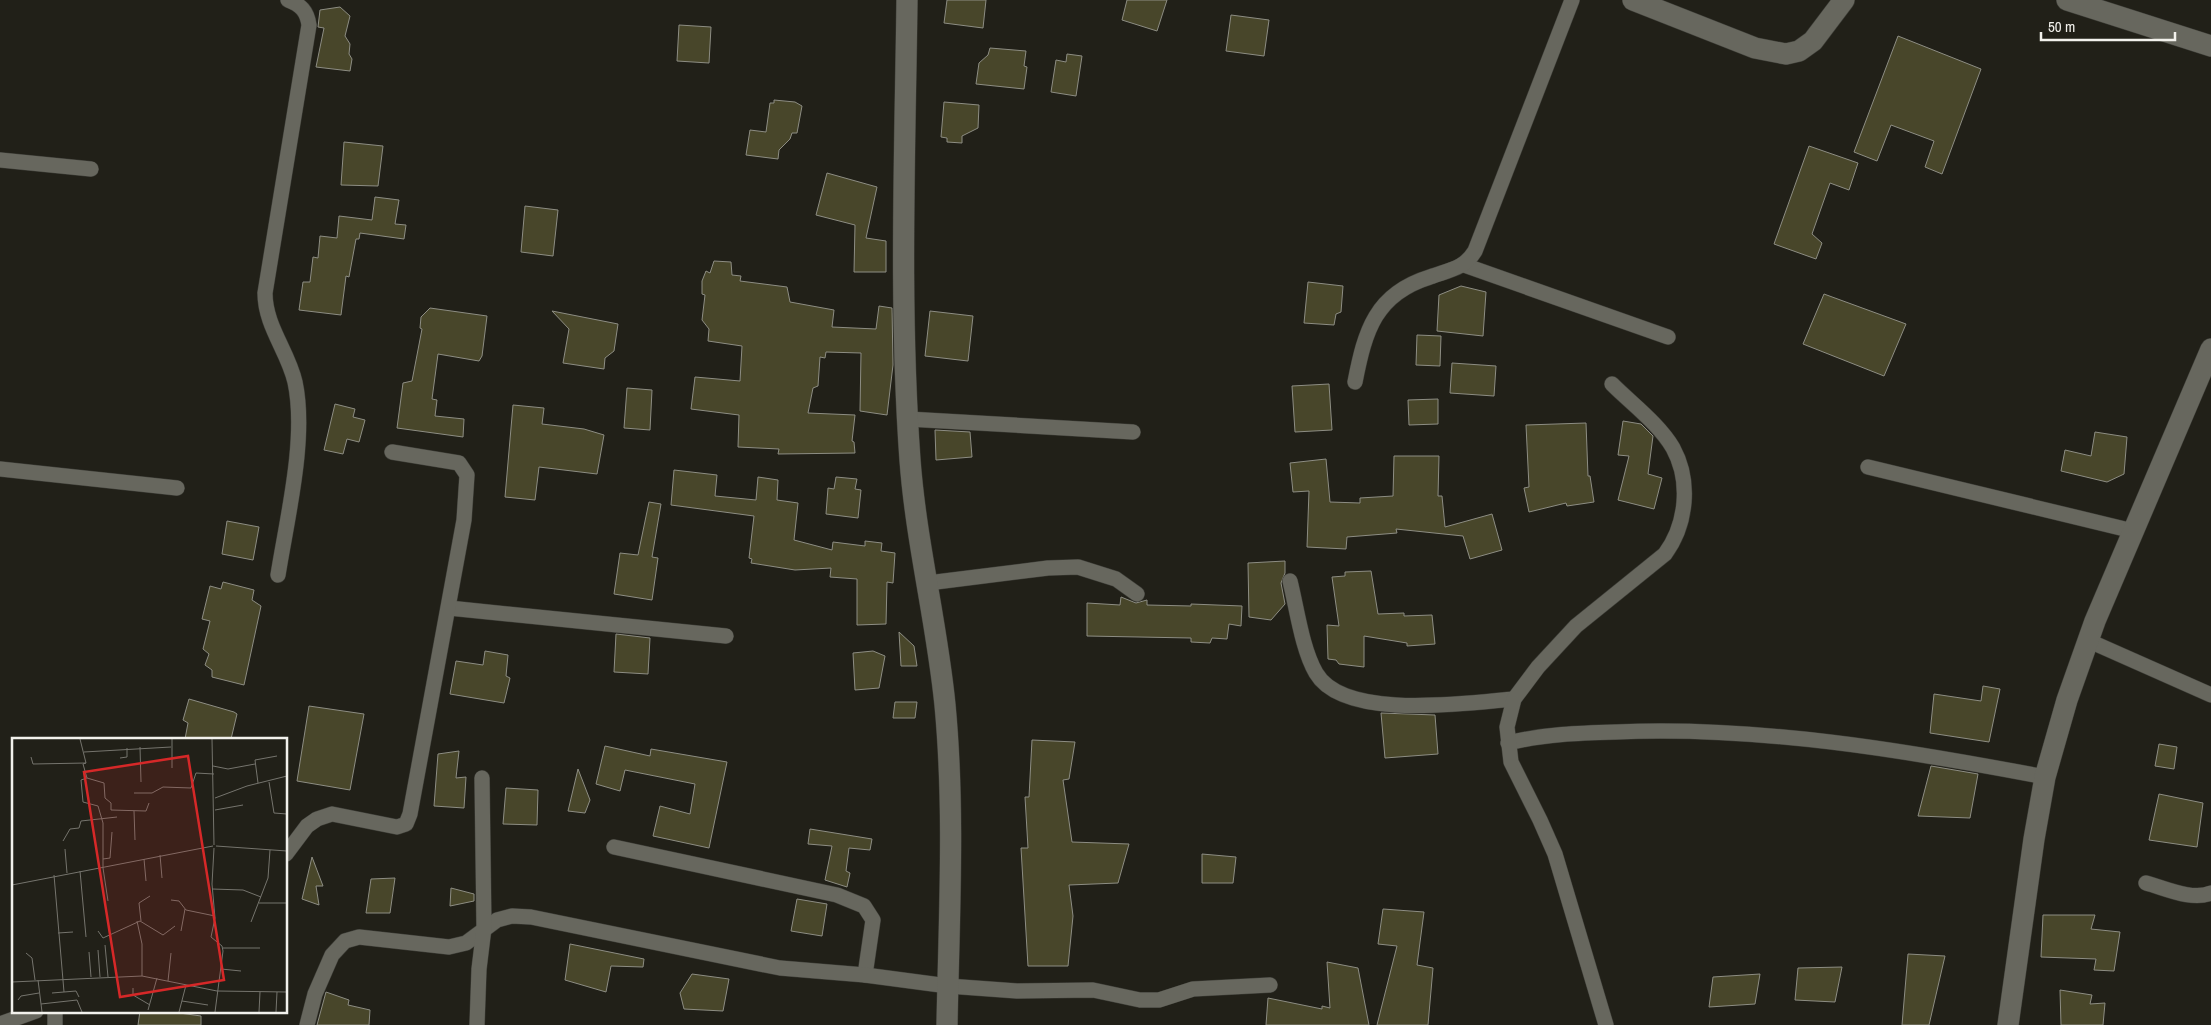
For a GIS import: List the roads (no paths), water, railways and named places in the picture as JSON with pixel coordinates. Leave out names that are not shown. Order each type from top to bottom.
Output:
[{"type":"street","points":[[278,575],[296,459],[298,399],[295,381],[267,311],[265,293],[309,25],[308,16],[303,8],[288,0]]},
{"type":"street","points":[[907,0],[905,226],[908,419],[910,462],[928,583],[950,759],[947,1025]]},
{"type":"street","points":[[1356,382],[1362,347],[1371,322],[1382,306],[1412,284],[1464,265],[1475,251],[1572,0]]},
{"type":"street","points":[[1633,0],[1755,48],[1786,54],[1800,51],[1813,41],[1844,0]]},
{"type":"street","points":[[2067,0],[2102,5],[2211,46]]},
{"type":"street","points":[[0,160],[91,169]]},
{"type":"street","points":[[1464,265],[1668,337]]},
{"type":"street","points":[[2008,1025],[2032,848],[2045,777],[2067,700],[2087,640],[2134,531],[2206,375],[2211,349]]},
{"type":"street","points":[[1606,1025],[1554,854],[1540,820],[1515,772],[1508,743],[1509,712],[1514,699],[1538,667],[1576,626],[1664,554],[1673,542],[1680,526],[1684,499],[1679,462],[1673,449],[1654,426],[1612,384]]},
{"type":"street","points":[[908,419],[1133,432]]},
{"type":"street","points":[[288,851],[307,826],[317,819],[332,814],[397,827],[406,824],[410,814],[449,608],[468,484],[464,468],[452,461],[392,452]]},
{"type":"street","points":[[1868,467],[2134,531]]},
{"type":"street","points":[[0,469],[177,488]]},
{"type":"street","points":[[928,583],[1048,568],[1078,567],[1116,579],[1137,594]]},
{"type":"street","points":[[1290,581],[1316,673],[1326,685],[1336,692],[1375,703],[1399,706],[1514,699]]},
{"type":"street","points":[[449,608],[726,636]]},
{"type":"street","points":[[2087,640],[2211,696]]},
{"type":"street","points":[[1508,743],[1547,735],[1643,731],[1737,732],[1894,751],[2045,777]]},
{"type":"street","points":[[477,1025],[479,969],[484,928],[482,778]]},
{"type":"street","points":[[614,847],[837,895],[864,906],[873,920],[865,975]]},
{"type":"street","points":[[2146,883],[2194,895],[2203,896],[2211,894]]},
{"type":"street","points":[[307,1025],[315,994],[332,955],[344,941],[359,937],[449,947],[466,942],[497,920],[512,916],[531,917],[780,968],[865,975],[948,986],[1017,991],[1092,990],[1140,1000],[1159,1000],[1193,989],[1270,985]]},
{"type":"street","points":[[0,1024],[33,1012]]},
{"type":"street","points":[[55,1012],[55,1025]]}]
